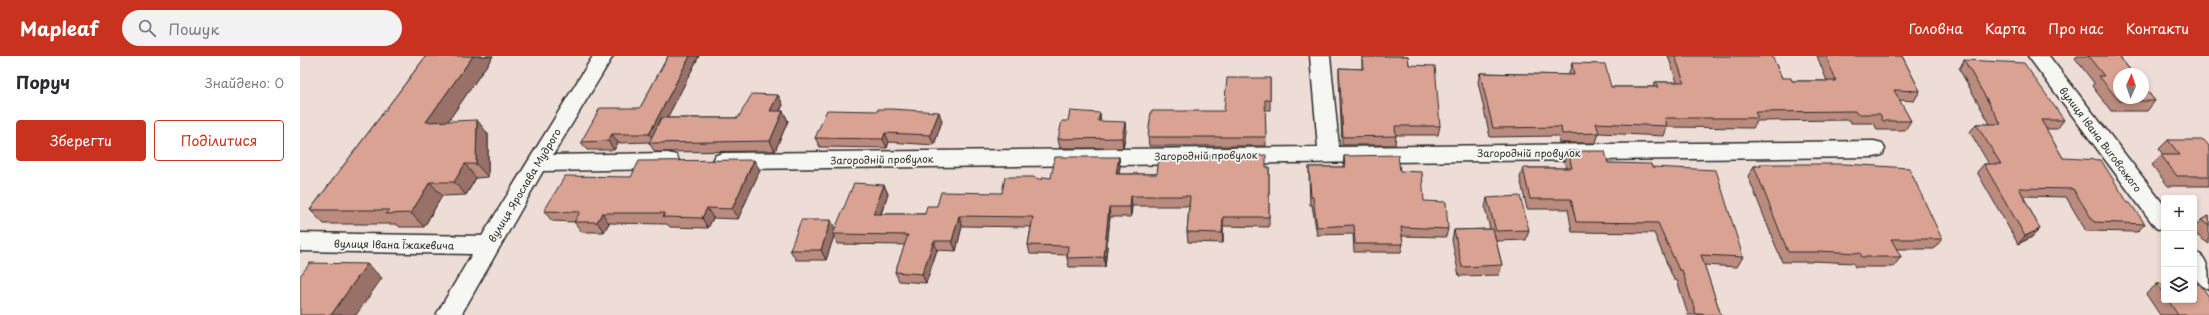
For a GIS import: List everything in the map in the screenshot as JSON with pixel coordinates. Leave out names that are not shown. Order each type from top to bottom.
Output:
[{"type":"street","name":"вулиця Ярослава Мудрого","points":[[448,315],[537,163],[603,56]]},
{"type":"street","points":[[1320,56],[1329,154]]},
{"type":"street","name":"вулиця Івана Виговського","points":[[2038,56],[2161,218]]},
{"type":"street","name":"Загородній провулок","points":[[537,163],[1874,149]]},
{"type":"street","name":"вулиця Івана Їжакевича","points":[[300,242],[488,245]]},
{"type":"street","points":[[2197,264],[2209,279]]},
{"type":"building","points":[[426,56],[473,56],[426,122],[477,120],[476,164],[465,164],[454,182],[430,182],[411,213],[386,214],[389,210],[310,210]]},
{"type":"building","points":[[668,56],[690,56],[649,134],[612,134],[608,141],[581,142],[600,108],[640,108]]},
{"type":"building","points":[[1408,56],[1409,65],[1435,66],[1440,126],[1395,126],[1396,136],[1343,137],[1339,68],[1363,69],[1362,57]]},
{"type":"building","points":[[1675,56],[1772,56],[1782,78],[1791,78],[1792,81],[1836,81],[1826,56],[1902,56],[1920,91],[1894,90],[1911,121],[1883,121],[1880,114],[1857,114],[1855,111],[1755,112],[1758,118],[1665,118],[1667,126],[1596,123],[1599,133],[1562,134],[1561,127],[1493,128],[1480,73],[1574,75],[1572,63],[1605,64],[1611,87],[1658,87],[1655,82],[1684,82]]},
{"type":"building","points":[[2088,56],[2119,56],[2128,68],[2113,68],[2113,94],[2099,76],[2104,76]]},
{"type":"building","points":[[1964,60],[2024,63],[2064,120],[2041,120],[2063,158],[2101,160],[2128,203],[2130,203],[2145,224],[2094,222],[2073,189],[2019,188],[2040,229],[2025,236],[1984,164],[2001,164],[1976,124],[2001,124]]},
{"type":"building","points":[[1227,78],[1270,78],[1270,100],[1265,100],[1266,137],[1148,137],[1151,111],[1224,111]]},
{"type":"building","points":[[752,94],[778,95],[770,111],[783,111],[770,141],[649,143],[661,118],[738,118]]},
{"type":"building","points":[[2149,94],[2155,101],[2149,101]]},
{"type":"building","points":[[878,109],[939,112],[930,135],[885,133],[883,139],[815,138],[827,110],[878,111]]},
{"type":"building","points":[[1070,111],[1100,113],[1098,121],[1125,122],[1122,138],[1058,139],[1062,121],[1068,121]]},
{"type":"building","points":[[2168,140],[2204,140],[2209,146],[2209,176],[2177,176],[2161,155],[2180,155]]},
{"type":"building","points":[[1568,151],[1605,151],[1608,163],[1651,164],[1652,167],[1716,170],[1743,257],[1701,255],[1721,315],[1696,314],[1682,270],[1679,270],[1658,223],[1576,222],[1571,199],[1530,199],[1523,168],[1572,168]]},
{"type":"building","points":[[1266,155],[1266,167],[1269,167],[1269,217],[1223,217],[1222,233],[1187,232],[1190,196],[1131,196],[1130,207],[1109,207],[1104,257],[1067,258],[1068,246],[1028,245],[1033,217],[959,216],[952,241],[934,241],[922,274],[895,272],[908,235],[833,234],[854,183],[884,185],[873,214],[925,214],[927,206],[937,206],[941,192],[1002,193],[1005,177],[1033,177],[1042,180],[1043,177],[1051,178],[1055,157],[1119,157],[1116,174],[1157,174],[1159,156]]},
{"type":"building","points":[[1398,155],[1400,171],[1422,172],[1424,201],[1446,202],[1448,229],[1401,227],[1403,244],[1355,244],[1354,225],[1317,227],[1313,197],[1311,197],[1309,167],[1345,167],[1344,156]]},
{"type":"building","points":[[754,160],[732,209],[707,208],[702,218],[663,217],[665,213],[602,213],[597,222],[574,222],[580,212],[544,211],[565,176],[631,177],[639,161]]},
{"type":"building","points":[[1760,164],[1845,164],[1909,168],[1942,239],[1891,239],[1901,257],[1862,257],[1860,253],[1818,251],[1819,252],[1788,252],[1754,166],[1761,166]]},
{"type":"building","points":[[1520,196],[1529,230],[1496,231],[1487,198]]},
{"type":"building","points":[[2209,216],[2209,226],[2201,220]]},
{"type":"building","points":[[801,220],[831,220],[821,250],[790,250]]},
{"type":"building","points":[[1493,229],[1502,265],[1462,267],[1454,230]]},
{"type":"building","points":[[310,263],[367,264],[331,315],[300,315],[300,276]]},
{"type":"building","points":[[2157,284],[2161,284],[2161,290]]},
{"type":"building","points":[[2197,284],[2200,284],[2209,297],[2209,315],[2178,315],[2170,303],[2197,303]]}]
